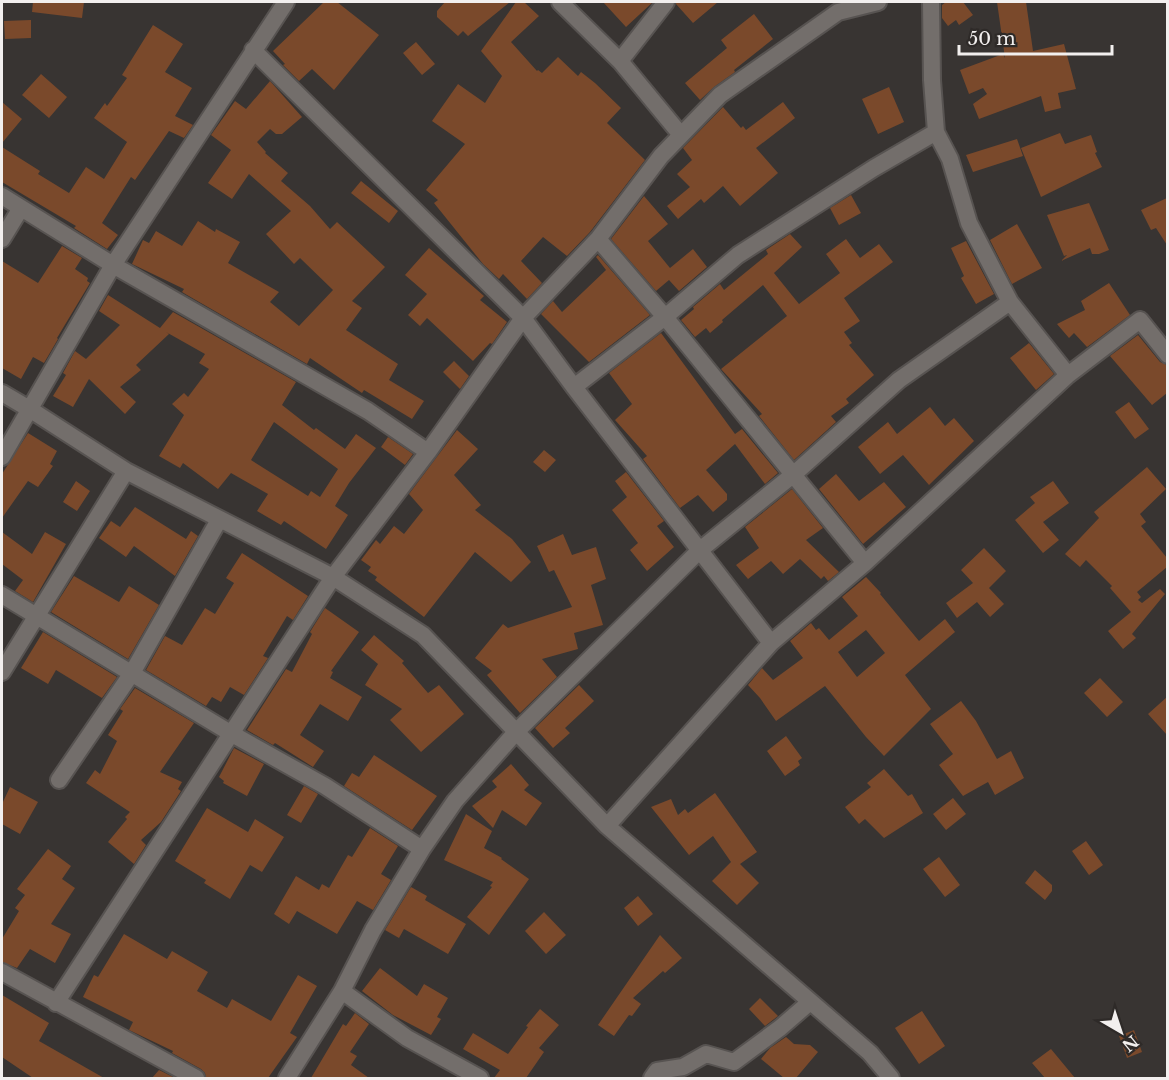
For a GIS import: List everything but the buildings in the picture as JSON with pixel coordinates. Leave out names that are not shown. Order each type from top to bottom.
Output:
[{"type":"street","points":[[2,457],[113,265],[286,2]]},
{"type":"street","points":[[560,2],[620,61],[681,135]]},
{"type":"street","points":[[620,61],[666,2]]},
{"type":"street","points":[[56,1003],[333,577],[429,452],[523,318],[598,239],[661,156],[720,95],[837,12],[878,2]]},
{"type":"street","points":[[931,2],[932,80],[936,132],[950,159],[969,224],[1010,302],[1068,375]]},
{"type":"street","points":[[253,50],[523,318],[771,643]]},
{"type":"street","points":[[574,387],[666,317],[738,255],[874,168],[936,132]]},
{"type":"street","points":[[2,196],[113,265],[368,411],[429,452]]},
{"type":"street","points":[[2,239],[21,208]]},
{"type":"street","points":[[598,239],[666,317],[865,563]]},
{"type":"street","points":[[286,1078],[342,991],[373,930],[422,849],[455,801],[516,732],[700,550],[795,474],[899,380],[1010,302]]},
{"type":"street","points":[[607,826],[771,643],[865,563],[1068,375],[1140,320],[1167,355]]},
{"type":"street","points":[[2,393],[126,471],[333,577],[423,635],[607,826],[870,1053],[891,1078]]},
{"type":"street","points":[[2,672],[126,471]]},
{"type":"street","points":[[59,780],[132,673],[219,520]]},
{"type":"street","points":[[2,596],[232,734],[325,786],[422,849]]},
{"type":"street","points":[[2,972],[196,1078]]},
{"type":"street","points":[[342,991],[407,1038],[480,1078]]},
{"type":"street","points":[[652,1078],[657,1071],[683,1066],[706,1054],[734,1062],[780,1028],[810,1002]]}]
